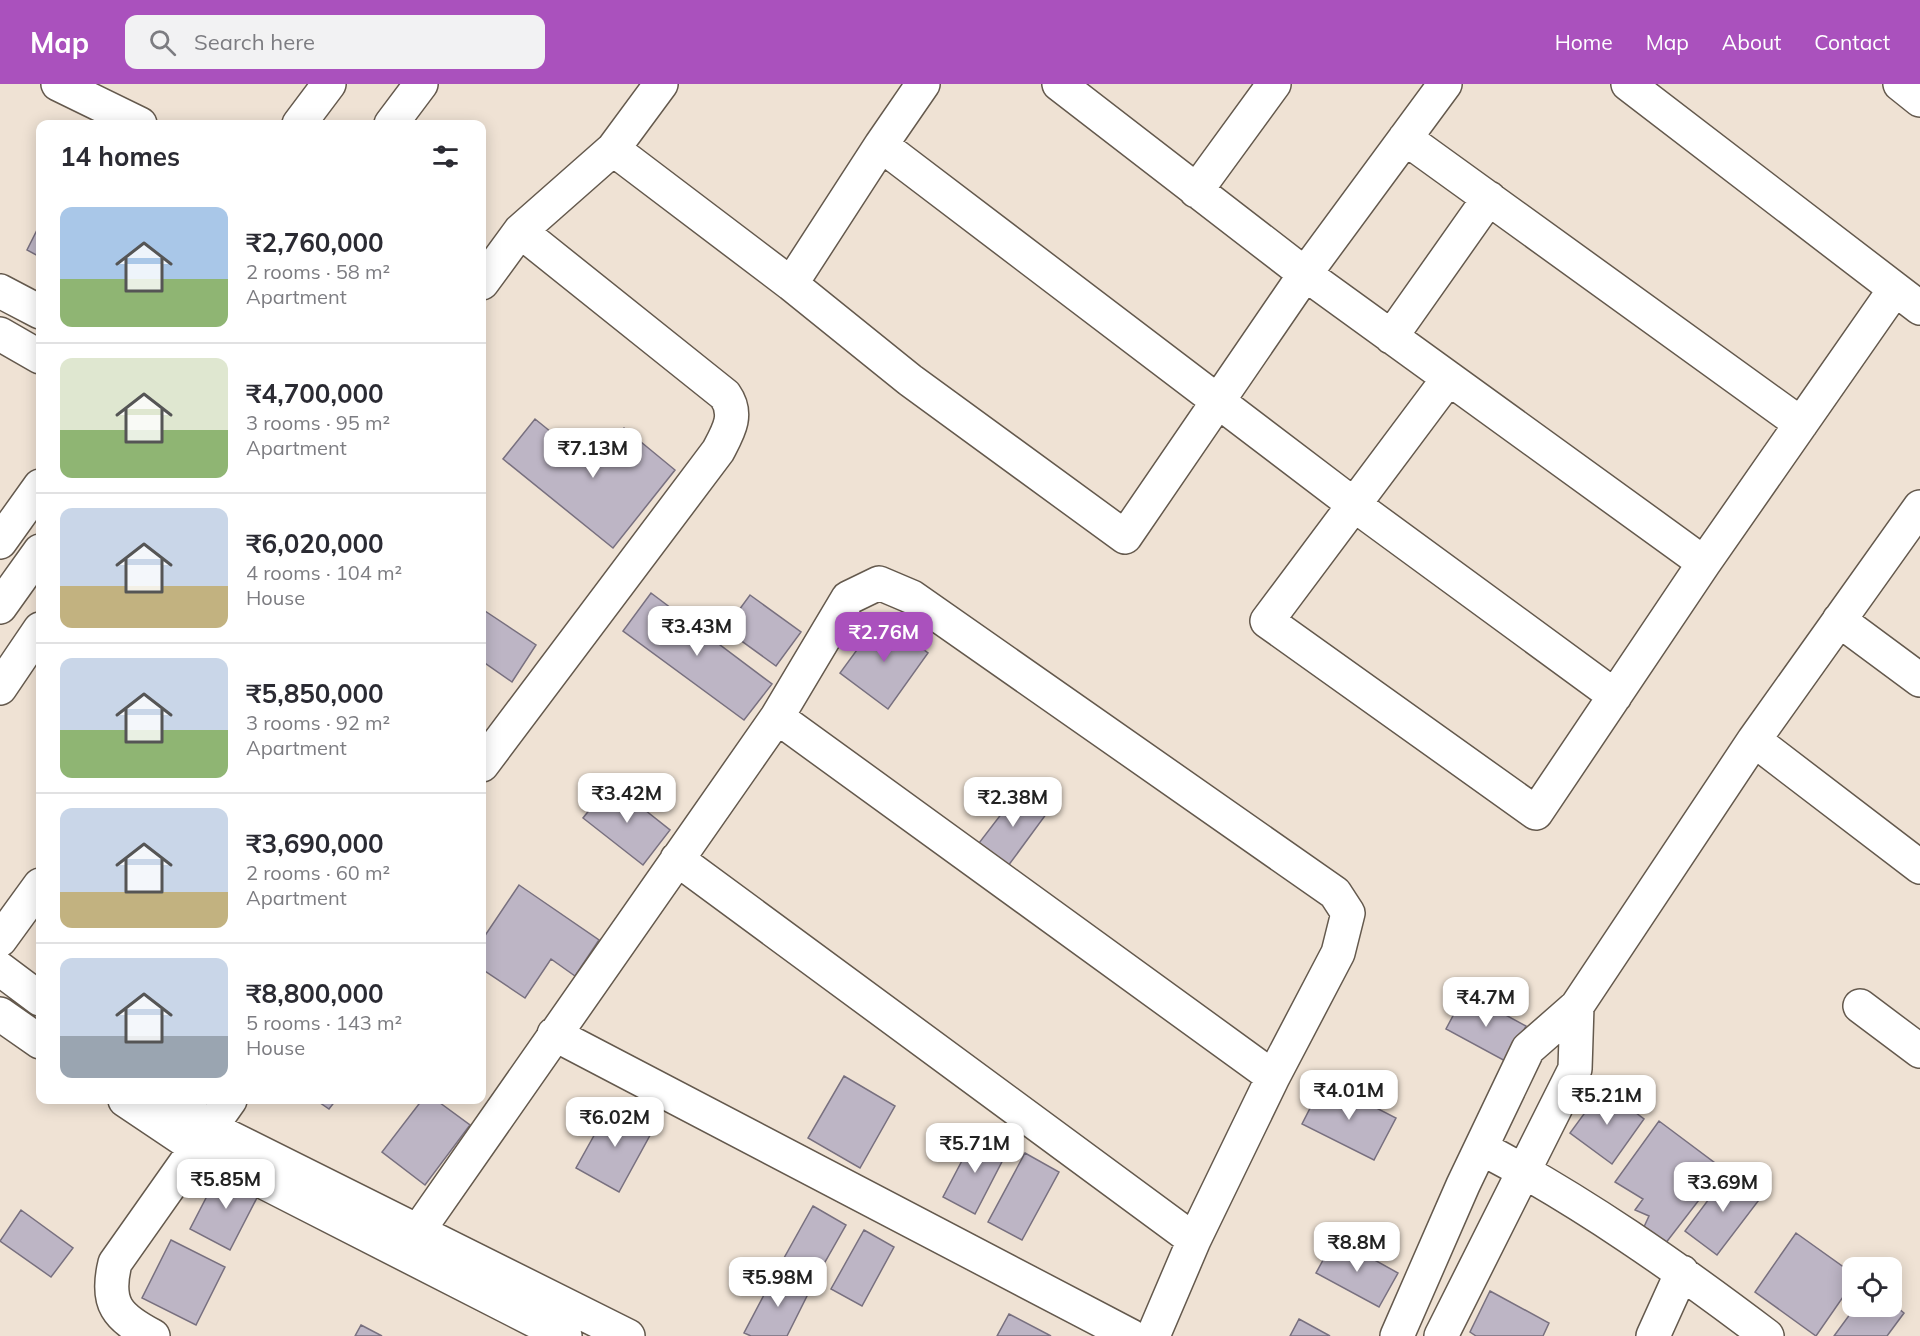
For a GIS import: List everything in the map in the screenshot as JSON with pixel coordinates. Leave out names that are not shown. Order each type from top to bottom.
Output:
[{"type":"street","points":[[58,84],[132,120]]},
{"type":"street","points":[[302,120],[329,84]]},
{"type":"street","points":[[394,120],[421,84]]},
{"type":"street","points":[[486,278],[520,231],[613,149],[661,84]]},
{"type":"street","points":[[791,284],[923,84]]},
{"type":"street","points":[[1059,84],[1305,274],[1704,563]]},
{"type":"street","points":[[1196,191],[1274,84]]},
{"type":"street","points":[[613,149],[791,284],[910,380],[1125,537],[1305,274],[1445,84]]},
{"type":"street","points":[[1900,84],[1920,100]]},
{"type":"street","points":[[1448,379],[1267,621],[1536,813],[1704,563],[1801,424],[1907,299],[1639,87]]},
{"type":"street","points":[[1405,138],[1801,424]]},
{"type":"street","points":[[881,145],[1353,504],[1615,696]]},
{"type":"street","points":[[1391,337],[1489,198]]},
{"type":"street","points":[[486,760],[718,451],[730,425],[732,414],[731,403],[725,395],[520,231]]},
{"type":"street","points":[[0,291],[36,310]]},
{"type":"street","points":[[0,334],[36,355]]},
{"type":"street","points":[[0,542],[36,492]]},
{"type":"street","points":[[1397,1336],[1528,1049],[1577,1006],[1754,740],[1918,512]]},
{"type":"street","points":[[0,607],[36,556]]},
{"type":"street","points":[[418,1231],[777,717],[848,598],[879,583],[912,597],[1335,893],[1348,913],[1338,953],[1273,1077],[1194,1240],[1154,1336]]},
{"type":"street","points":[[1839,620],[1920,680]]},
{"type":"street","points":[[0,688],[36,635]]},
{"type":"street","points":[[777,717],[1273,1077]]},
{"type":"street","points":[[1754,740],[1920,867]]},
{"type":"street","points":[[677,859],[1194,1240]]},
{"type":"street","points":[[0,940],[36,890]]},
{"type":"street","points":[[0,969],[36,996]]},
{"type":"street","points":[[1441,1336],[1575,1069],[1577,1006]]},
{"type":"street","points":[[1860,1006],[1920,1051]]},
{"type":"street","points":[[0,1014],[36,1039]]},
{"type":"street","points":[[554,1034],[1131,1336]]},
{"type":"street","points":[[133,1104],[202,1137],[418,1231],[628,1336]]},
{"type":"street","points":[[176,1104],[202,1137],[565,1336]]},
{"type":"street","points":[[153,1336],[116,1310],[110,1284],[115,1263],[227,1104]]},
{"type":"street","points":[[1481,1148],[1524,1171],[1682,1272],[1767,1336]]},
{"type":"street","points":[[1653,1336],[1682,1272]]},
{"type":"building","points":[[36,232],[36,255],[27,250]]},
{"type":"building","points":[[535,419],[593,466],[624,428],[675,470],[613,548],[503,459]]},
{"type":"building","points":[[651,593],[772,684],[744,720],[623,631]]},
{"type":"building","points":[[750,595],[801,632],[776,666],[725,629]]},
{"type":"building","points":[[486,612],[536,645],[512,682],[486,664]]},
{"type":"building","points":[[881,617],[928,653],[888,709],[840,673]]},
{"type":"building","points":[[611,783],[670,830],[643,865],[583,818]]},
{"type":"building","points":[[1019,791],[1047,813],[1008,866],[979,843]]},
{"type":"building","points":[[519,885],[599,940],[575,976],[551,959],[525,998],[486,972],[486,934]]},
{"type":"building","points":[[1465,993],[1526,1026],[1507,1062],[1446,1029]]},
{"type":"building","points":[[844,1076],[895,1106],[860,1168],[808,1138]]},
{"type":"building","points":[[1324,1081],[1396,1118],[1374,1160],[1302,1124]]},
{"type":"building","points":[[1603,1088],[1644,1119],[1612,1164],[1570,1133]]},
{"type":"building","points":[[322,1104],[333,1104],[329,1109]]},
{"type":"building","points":[[419,1104],[441,1104],[470,1125],[425,1185],[382,1152]]},
{"type":"building","points":[[611,1105],[654,1128],[619,1192],[576,1168]]},
{"type":"building","points":[[1659,1121],[1723,1169],[1665,1244],[1643,1229],[1649,1216],[1635,1210],[1643,1199],[1615,1182]]},
{"type":"building","points":[[976,1134],[1008,1150],[975,1214],[943,1197]]},
{"type":"building","points":[[1025,1153],[1059,1172],[1022,1240],[988,1222]]},
{"type":"building","points":[[221,1169],[261,1190],[230,1250],[190,1229]]},
{"type":"building","points":[[1729,1172],[1762,1196],[1717,1255],[1685,1231]]},
{"type":"building","points":[[813,1206],[846,1225],[812,1285],[779,1267]]},
{"type":"building","points":[[21,1210],[73,1248],[51,1277],[0,1241]]},
{"type":"building","points":[[864,1230],[894,1247],[862,1306],[831,1289]]},
{"type":"building","points":[[1796,1233],[1842,1266],[1842,1298],[1816,1336],[1755,1292]]},
{"type":"building","points":[[1335,1238],[1398,1273],[1379,1307],[1316,1273]]},
{"type":"building","points":[[171,1240],[225,1267],[196,1325],[142,1298]]},
{"type":"building","points":[[776,1272],[810,1290],[787,1336],[751,1336],[744,1333]]},
{"type":"building","points":[[1490,1291],[1549,1323],[1543,1336],[1476,1336],[1470,1332]]},
{"type":"building","points":[[1009,1314],[1051,1336],[997,1336]]},
{"type":"building","points":[[1848,1317],[1901,1317],[1887,1336],[1834,1336]]},
{"type":"building","points":[[1299,1319],[1330,1336],[1290,1336]]},
{"type":"building","points":[[361,1325],[382,1336],[355,1336]]}]
